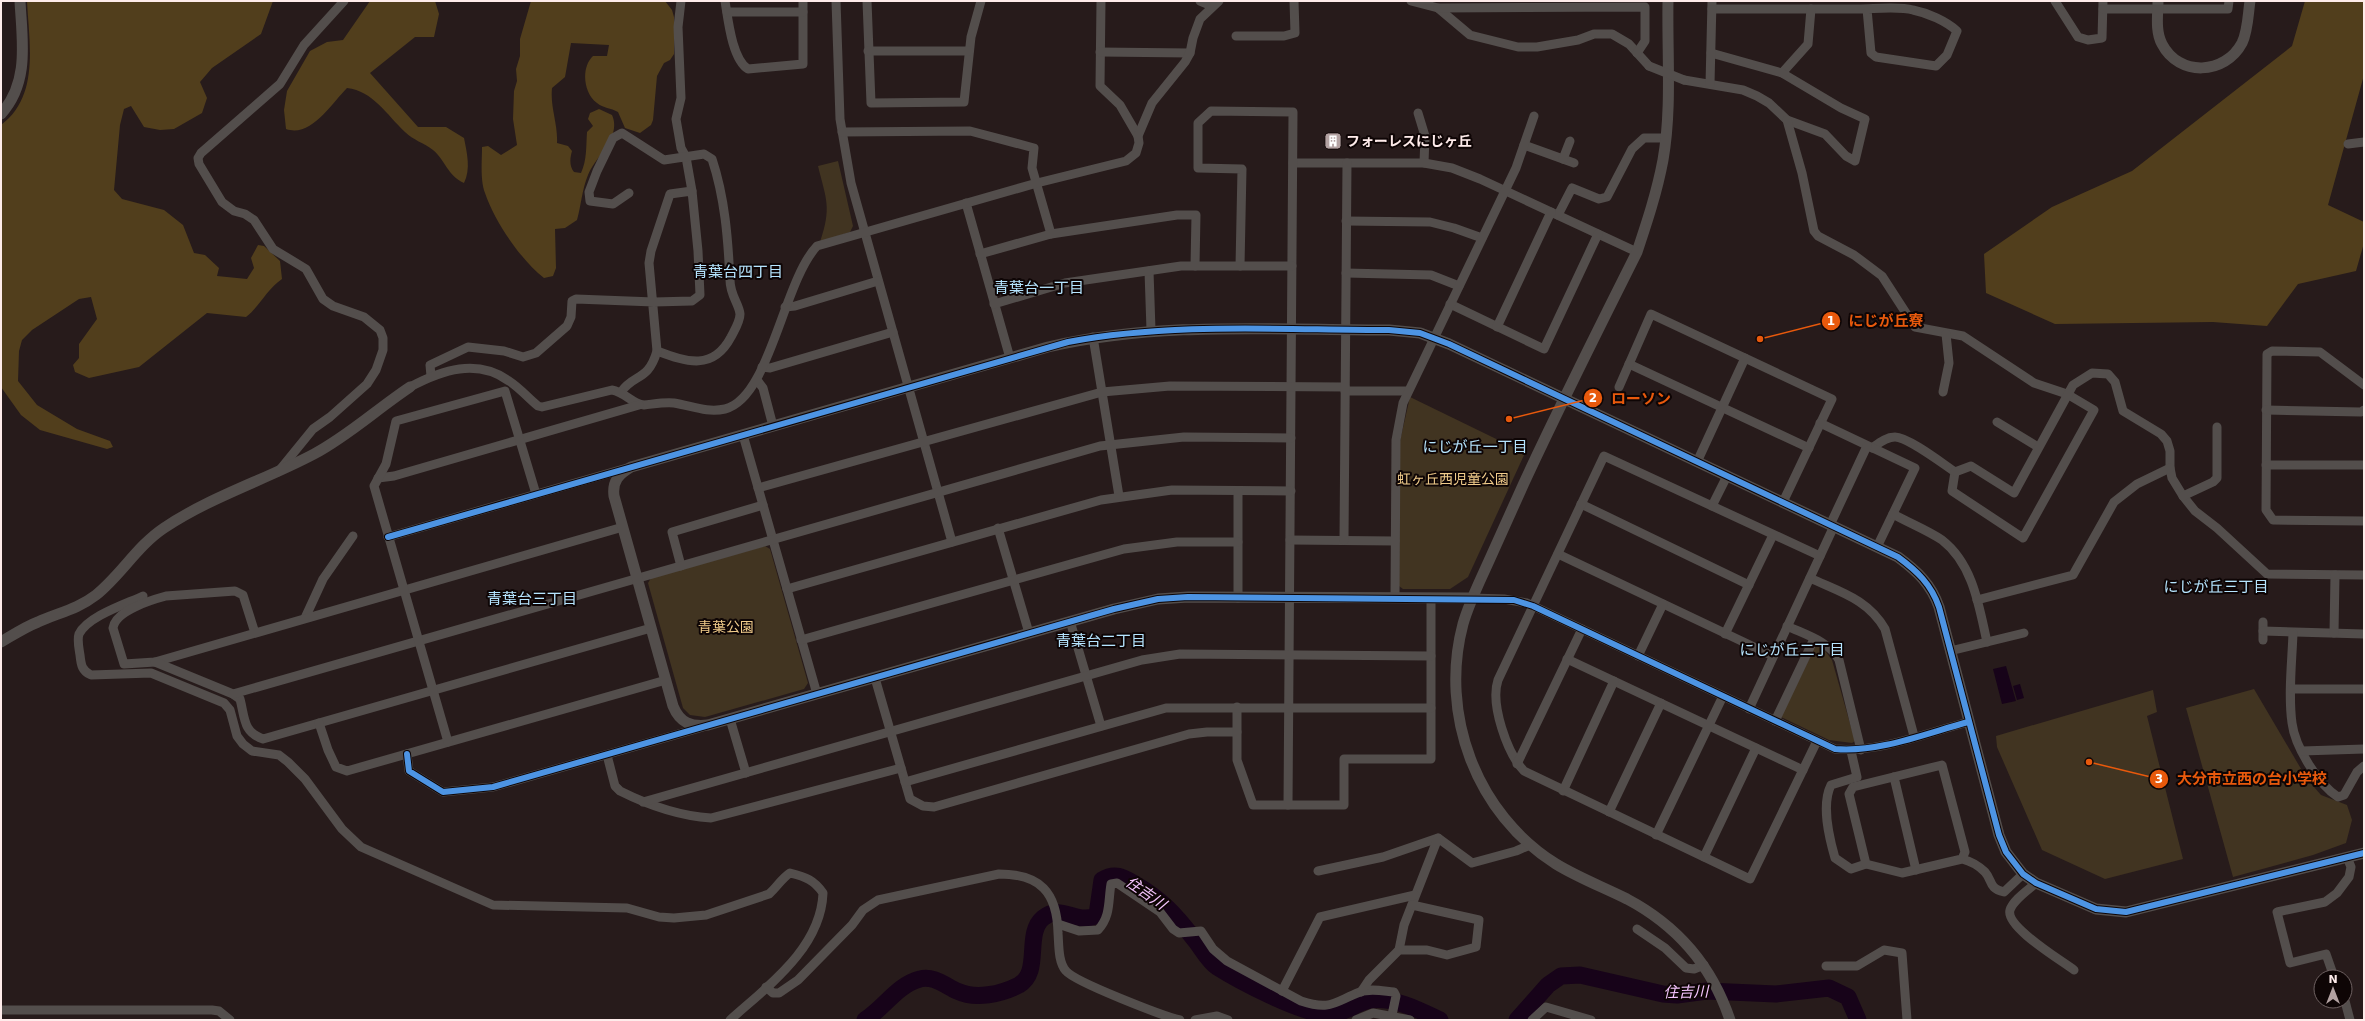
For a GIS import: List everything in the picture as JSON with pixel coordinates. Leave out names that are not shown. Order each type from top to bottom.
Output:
[{"type":"street","points":[[1,114],[16,91],[22,70],[20,1]]},
{"type":"street","points":[[278,472],[313,429],[330,417],[367,384],[376,370],[383,350],[383,338],[380,330],[364,317],[334,306],[323,299],[306,269],[273,249],[254,220],[245,214],[234,211],[222,202],[199,164],[198,158],[201,153],[280,84],[304,45],[344,1]]},
{"type":"street","points":[[431,376],[430,365],[468,347],[504,351],[523,357],[536,353],[567,326],[571,317],[572,301],[576,299],[654,302],[692,301],[700,295],[698,251],[692,191],[686,157],[681,148],[676,119],[681,98],[678,27],[681,1]]},
{"type":"street","points":[[725,1],[738,56],[742,65],[748,69],[802,64],[803,1]]},
{"type":"street","points":[[836,1],[838,91],[842,132],[851,183],[952,542]]},
{"type":"street","points":[[867,1],[871,103],[964,102],[969,51],[981,1]]},
{"type":"street","points":[[378,478],[394,476],[639,405],[667,403],[705,410],[726,408],[740,402],[757,380],[786,306],[806,263],[817,246],[1037,183],[1126,161],[1136,153],[1139,143],[1138,136],[1120,105],[1100,86],[1101,1]]},
{"type":"street","points":[[1200,1],[1216,3]]},
{"type":"street","points":[[1236,36],[1284,36],[1295,33],[1294,1]]},
{"type":"street","points":[[1411,1],[1438,8],[1568,4],[1645,8],[1645,41],[1637,54]]},
{"type":"street","points":[[1668,1],[1665,138],[1657,188],[1636,252],[1472,598],[1462,625],[1456,666],[1456,706],[1461,732],[1474,768],[1486,791],[1508,822],[1530,844],[1571,872],[1652,914],[1674,931],[1704,964],[1713,980],[1730,1020]]},
{"type":"street","points":[[2055,1],[2078,37],[2088,40],[2102,38],[2103,5],[2158,5],[2228,9],[2229,1]]},
{"type":"street","points":[[2158,5],[2159,38],[2166,50],[2184,65],[2205,69],[2222,64],[2240,46],[2245,32],[2250,1]]},
{"type":"street","points":[[1138,136],[1152,103],[1182,67],[1190,53],[1193,38],[1200,19],[1216,3]]},
{"type":"street","points":[[1710,84],[1712,5],[1812,9],[1837,5],[1867,9],[1912,9],[1949,24],[1956,31],[1947,55],[1936,66],[1876,58],[1871,53],[1867,9]]},
{"type":"street","points":[[1438,8],[1464,31],[1483,40],[1528,48],[1578,40],[1604,33],[1621,38],[1649,66],[1684,80],[1751,93],[1769,103],[1787,120],[1825,134],[1846,156],[1855,161],[1865,119],[1841,108],[1782,73],[1711,53]]},
{"type":"street","points":[[1782,73],[1808,44],[1812,9]]},
{"type":"street","points":[[727,12],[804,12]]},
{"type":"street","points":[[868,51],[969,51]]},
{"type":"street","points":[[1100,52],[1190,53]]},
{"type":"street","points":[[1240,266],[1242,168],[1198,168],[1198,123],[1211,111],[1294,112],[1288,805]]},
{"type":"street","points":[[1418,113],[1425,136],[1424,163]]},
{"type":"street","points":[[1395,598],[1396,440],[1400,417],[1408,391],[1505,190],[1524,145],[1534,116]]},
{"type":"street","points":[[1787,120],[1802,174],[1814,231],[1818,236],[1854,255],[1882,276],[1915,327],[1963,336],[2034,383],[2067,394],[2094,410],[2023,538],[1952,491],[1955,472]]},
{"type":"street","points":[[842,132],[970,131],[1034,148],[1032,168],[1051,234]]},
{"type":"street","points":[[630,193],[613,204],[590,200],[589,192],[594,178],[613,138],[622,133],[664,160],[704,154],[709,156],[717,174],[724,205],[731,294],[740,315],[724,348],[707,360],[690,362],[657,351]]},
{"type":"street","points":[[1497,327],[1555,214],[1572,188],[1599,199],[1607,197],[1632,149],[1644,138],[1665,138]]},
{"type":"street","points":[[1563,159],[1570,141]]},
{"type":"street","points":[[2348,144],[2364,142]]},
{"type":"street","points":[[1524,145],[1574,163]]},
{"type":"street","points":[[1293,163],[1424,163],[1452,168],[1505,190],[1636,252]]},
{"type":"street","points":[[1344,540],[1347,163]]},
{"type":"street","points":[[621,392],[628,383],[647,372],[657,351],[650,263],[651,251],[670,194],[692,191]]},
{"type":"street","points":[[966,203],[1010,358]]},
{"type":"street","points":[[980,254],[1051,234],[1177,215],[1196,216],[1195,266]]},
{"type":"street","points":[[1346,221],[1430,222],[1454,228],[1482,238]]},
{"type":"street","points":[[1450,304],[1544,350],[1598,234]]},
{"type":"street","points":[[994,304],[1065,283],[1150,271],[1195,266],[1292,266]]},
{"type":"street","points":[[1150,271],[1151,330]]},
{"type":"street","points":[[1346,273],[1431,275],[1459,286]]},
{"type":"street","points":[[786,306],[795,306],[878,281]]},
{"type":"street","points":[[1619,387],[1651,314],[1832,399],[1783,502]]},
{"type":"street","points":[[388,537],[1010,358],[1093,337],[1151,330],[1405,331],[1434,338],[1783,502],[1898,557],[1923,578],[1934,593],[1999,835],[2006,852],[2023,874],[2036,883],[2096,909],[2126,912],[2364,853]]},
{"type":"street","points":[[762,367],[770,368],[893,332]]},
{"type":"street","points":[[1943,392],[1949,363],[1946,334]]},
{"type":"street","points":[[1093,337],[1119,496]]},
{"type":"street","points":[[2364,385],[2320,352],[2272,351],[2267,354],[2266,510],[2272,520],[2364,521]]},
{"type":"street","points":[[1697,462],[1745,358]]},
{"type":"street","points":[[1629,364],[1809,448]]},
{"type":"street","points":[[1,642],[40,621],[74,609],[94,596],[108,584],[134,554],[169,524],[278,472],[341,438],[410,387],[431,376],[462,368],[487,370],[510,381],[533,402],[542,407],[608,390],[621,392],[639,405]]},
{"type":"street","points":[[1955,472],[1971,466],[2014,493],[2073,385],[2092,373],[2108,374],[2115,382],[2123,411],[2161,434],[2167,441],[2170,452],[2170,468],[2176,486],[2183,496],[2199,515],[2217,528],[2267,574],[2364,575]]},
{"type":"street","points":[[757,380],[763,388],[773,426]]},
{"type":"street","points":[[758,488],[1102,392],[1170,386],[1291,387],[1408,391]]},
{"type":"street","points":[[448,742],[432,691],[374,486],[386,464],[396,421],[505,391],[536,494]]},
{"type":"street","points":[[2266,410],[2361,412],[2364,410]]},
{"type":"street","points":[[1997,422],[2038,447]]},
{"type":"street","points":[[1820,423],[1915,468],[1877,547]]},
{"type":"street","points":[[2183,496],[2213,482],[2217,478],[2217,427]]},
{"type":"street","points":[[743,435],[817,694]]},
{"type":"street","points":[[1749,709],[1820,556],[1832,526],[1870,447],[1884,440],[1895,437],[1928,453],[1955,472]]},
{"type":"street","points":[[233,694],[1110,444],[1184,438],[1291,438]]},
{"type":"street","points":[[1817,741],[1750,879],[1562,791],[1524,771],[1517,764],[1500,722],[1496,685],[1604,456],[1820,556]]},
{"type":"street","points":[[2266,465],[2364,465]]},
{"type":"street","points":[[614,496],[613,486],[618,476],[632,467]]},
{"type":"street","points":[[1977,600],[2073,575],[2114,502],[2137,484],[2170,468]]},
{"type":"street","points":[[607,474],[681,733]]},
{"type":"street","points":[[1712,506],[1727,476]]},
{"type":"street","points":[[787,589],[998,528],[1084,504],[1119,496],[1172,490],[1291,491]]},
{"type":"street","points":[[1238,491],[1238,598]]},
{"type":"street","points":[[1581,504],[1749,585]]},
{"type":"street","points":[[681,566],[672,532],[763,505]]},
{"type":"street","points":[[1893,514],[1937,538],[1951,549],[1968,573],[1977,600],[1987,642]]},
{"type":"street","points":[[255,633],[241,592],[166,596],[119,616],[114,622],[113,628],[124,664],[155,662],[623,527]]},
{"type":"street","points":[[998,528],[1029,633]]},
{"type":"street","points":[[1726,634],[1773,535]]},
{"type":"street","points":[[305,618],[323,579],[353,536]]},
{"type":"street","points":[[1290,540],[1395,541]]},
{"type":"street","points":[[801,640],[1013,579],[1124,549],[1177,542],[1238,542]]},
{"type":"street","points":[[1558,554],[1773,656]]},
{"type":"street","points":[[2334,634],[2335,575]]},
{"type":"street","points":[[1810,578],[1858,600],[1869,607],[1879,618],[1885,629],[1914,736]]},
{"type":"street","points":[[143,596],[99,616],[82,631],[78,638],[81,664],[86,673],[91,675],[151,673],[224,703],[230,710],[237,736],[243,744],[252,751],[279,755],[288,762],[305,779],[342,829],[361,847],[493,905],[627,908],[659,917],[674,918],[706,915],[769,894],[777,888],[782,878],[790,874],[804,876],[815,882],[823,893],[815,928],[792,962],[730,1020]]},
{"type":"street","points":[[1237,707],[1237,760],[1253,805],[1344,805],[1344,759],[1431,759],[1431,598]]},
{"type":"street","points":[[407,754],[409,771],[443,792],[493,787],[1070,621],[1135,603],[1158,599],[1472,598],[1514,600],[1533,606],[1835,749],[1851,751],[1862,750],[1968,722]]},
{"type":"street","points":[[1638,656],[1663,604]]},
{"type":"street","points":[[1070,621],[1101,726]]},
{"type":"street","points":[[2263,622],[2263,636],[2293,633],[2364,634]]},
{"type":"street","points":[[1787,626],[1828,645],[1839,660],[1862,750]]},
{"type":"street","points":[[155,662],[233,694],[240,699],[247,729],[252,736],[263,740],[651,628]]},
{"type":"street","points":[[1517,764],[1582,629]]},
{"type":"street","points":[[1950,651],[2024,633]]},
{"type":"street","points":[[2293,633],[2292,724],[2302,751],[2327,790],[2338,797],[2344,796],[2357,772],[2364,766]]},
{"type":"street","points":[[1776,721],[1814,639]]},
{"type":"street","points":[[643,802],[1142,660],[1180,654],[1431,656]]},
{"type":"street","points":[[1567,659],[1803,770]]},
{"type":"street","points":[[875,678],[910,799],[923,806],[934,807],[1189,734],[1207,732],[1237,732]]},
{"type":"street","points":[[319,723],[328,750],[336,767],[347,771],[666,680]]},
{"type":"street","points":[[1562,791],[1614,681]]},
{"type":"street","points":[[2292,689],[2364,689]]},
{"type":"street","points":[[1656,835],[1723,696]]},
{"type":"street","points":[[1608,812],[1661,703]]},
{"type":"street","points":[[673,706],[678,717],[688,724],[708,726]]},
{"type":"street","points":[[905,782],[1166,708],[1431,708]]},
{"type":"street","points":[[730,719],[746,773]]},
{"type":"street","points":[[1704,857],[1756,748]]},
{"type":"street","points":[[2302,751],[2364,749]]},
{"type":"street","points":[[1851,751],[1857,777],[1830,785],[1825,796],[1831,846],[1835,858],[1851,868],[1866,864],[1902,873],[1962,859],[1970,861],[1986,873],[1990,884],[1996,890],[2004,892],[2023,874]]},
{"type":"street","points":[[607,755],[615,786],[620,791],[643,802],[695,817],[711,818],[901,768]]},
{"type":"street","points":[[1866,864],[1849,794],[1853,787],[1942,765],[1965,852],[1962,859]]},
{"type":"street","points":[[1894,777],[1916,870]]},
{"type":"street","points":[[1438,838],[1472,863],[1516,851],[1530,844]]},
{"type":"street","points":[[1318,871],[1383,857],[1438,838]]},
{"type":"street","points":[[1361,992],[1369,980],[1398,950],[1415,895],[1438,838]]},
{"type":"street","points":[[2331,969],[2326,954],[2290,963],[2277,912],[2325,902],[2337,893],[2349,877],[2350,867],[2347,857]]},
{"type":"street","points":[[766,987],[774,992],[779,992],[798,980],[852,925],[863,910],[878,900],[999,874],[1016,874],[1028,877],[1041,884],[1051,896],[1058,921],[1059,952],[1066,971],[1082,981],[1165,1016],[1180,1020]]},
{"type":"street","points":[[1058,921],[1079,931],[1098,930],[1106,922],[1111,884],[1117,883],[1150,903],[1160,912],[1173,929],[1182,933],[1201,931],[1213,949],[1227,961],[1301,1001],[1324,1006],[1336,1005],[1361,992],[1394,992],[1396,996],[1393,1012]]},
{"type":"street","points":[[2036,883],[2013,904],[2010,910],[2010,917],[2014,924],[2024,934],[2074,970]]},
{"type":"street","points":[[1282,991],[1320,917],[1415,895]]},
{"type":"street","points":[[1398,950],[1427,950],[1447,955],[1476,947],[1479,920],[1412,905]]},
{"type":"street","points":[[1637,929],[1665,948],[1686,968],[1694,969],[1704,964]]},
{"type":"street","points":[[1826,966],[1857,966],[1884,950],[1902,953],[1907,1020]]},
{"type":"street","points":[[1532,1020],[1546,1006],[1591,1020]]},
{"type":"street","points":[[2347,1009],[2350,1020]]},
{"type":"street","points":[[1,1010],[212,1010],[219,1011],[230,1020]]},
{"type":"street","points":[[1356,1020],[1373,1014],[1393,1012],[1410,1020]]},
{"type":"street","points":[[1195,1020],[1217,1016],[1228,1020]]},
{"type":"green space","points":[[838,161],[853,226],[850,232],[820,242],[824,230],[827,211],[818,166]]},
{"type":"green space","name":"虹ヶ丘西児童公園","points":[[1410,397],[1525,453],[1468,577],[1450,589],[1403,589],[1399,586],[1400,441]]},
{"type":"green space","name":"青葉公園","points":[[765,546],[770,549],[808,683],[804,689],[705,717],[690,715],[683,708],[648,583],[651,578]]},
{"type":"green space","points":[[1816,645],[1823,648],[1832,660],[1855,741],[1852,743],[1829,740],[1781,717]]},
{"type":"green space","points":[[2254,689],[2307,779],[2321,795],[2347,805],[2352,820],[2346,843],[2313,855],[2233,877],[2186,708]]},
{"type":"green space","points":[[2153,690],[2157,712],[2147,716],[2183,859],[2105,879],[2042,850],[1997,747],[1996,736]]},
{"type":"shaded area","points":[[27,1],[273,1],[261,34],[212,68],[200,82],[207,98],[202,113],[174,129],[160,130],[144,127],[131,106],[124,109],[120,125],[114,190],[122,199],[164,210],[183,225],[194,253],[205,255],[219,268],[217,276],[247,279],[254,268],[251,258],[258,245],[264,246],[280,261],[282,279],[246,317],[207,313],[139,367],[89,378],[75,372],[73,365],[79,358],[79,344],[97,319],[91,297],[79,299],[32,330],[22,340],[19,351],[18,381],[37,405],[77,429],[110,441],[113,447],[107,449],[40,430],[21,415],[1,387],[1,125],[13,113],[22,99],[27,84],[30,51]]},
{"type":"shaded area","points":[[370,1],[435,1],[439,14],[434,37],[415,37],[370,73],[418,127],[446,127],[464,138],[468,167],[464,183],[458,180],[450,172],[433,150],[408,135],[379,105],[372,99],[356,90],[347,88],[328,110],[312,124],[295,130],[286,129],[284,110],[287,91],[310,51],[327,42],[343,40]]},
{"type":"shaded area","points":[[531,1],[665,1],[672,10],[674,17],[674,54],[670,60],[664,63],[657,76],[653,120],[651,125],[640,133],[625,128],[618,112],[597,103],[592,99],[586,87],[585,73],[589,61],[593,56],[607,56],[609,45],[571,43],[565,77],[552,88],[552,95],[557,143],[568,146],[572,151],[570,162],[574,172],[581,173],[584,163],[587,132],[593,126],[588,119],[590,113],[599,109],[612,115],[614,123],[611,139],[591,168],[588,175],[584,186],[577,220],[565,228],[555,229],[556,268],[553,276],[544,278],[526,261],[502,228],[489,204],[483,188],[482,176],[482,147],[488,146],[501,155],[517,145],[513,119],[514,91],[517,81],[516,69],[520,56],[520,39]]},
{"type":"shaded area","points":[[2305,1],[2364,1],[2364,75],[2328,205],[2364,222],[2364,243],[2356,271],[2298,284],[2267,326],[2213,322],[2055,324],[1986,293],[1984,254],[2052,207],[2132,171],[2292,46]]},
{"type":"shaded area","points":[[2006,666],[2016,701],[2002,704],[1993,669]]},
{"type":"shaded area","points":[[2020,684],[2024,698],[2017,700],[2013,686]]},
{"type":"waterway","name":"住吉川","points":[[865,1020],[898,991],[920,979],[930,978],[964,994],[972,995],[988,995],[1019,985],[1026,979],[1030,971],[1034,933],[1037,925],[1043,918],[1050,914],[1063,913],[1083,918],[1090,918],[1097,915],[1102,880],[1111,876],[1119,876],[1131,881],[1153,896],[1168,908],[1181,922],[1208,958],[1217,967],[1254,988],[1301,1008],[1325,1014],[1338,1013],[1371,1000],[1389,1000],[1424,1012],[1440,1020]]},
{"type":"waterway","name":"住吉川","points":[[1517,1020],[1548,985],[1561,976],[1580,975],[1663,994],[1677,995],[1707,991],[1776,994],[1829,988],[1848,997],[1858,1020]]},
{"type":"cycle path","points":[[388,537],[1068,342],[1108,336],[1187,329],[1228,328],[1389,330],[1420,333],[1449,344],[1898,557],[1911,567],[1928,585],[1939,607],[1999,835],[2006,852],[2023,874],[2036,883],[2096,909],[2126,912],[2364,853]]},
{"type":"cycle path","points":[[407,754],[409,771],[443,792],[493,787],[1114,609],[1158,599],[1188,597],[1514,600],[1533,606],[1835,749],[1868,748],[1885,745],[1968,722]]},
{"type":"place","name":"フォーレスにじヶ丘","points":[[1333,141]]},
{"type":"place","name":"にじが丘寮","points":[[1760,339]]},
{"type":"place","name":"ローソン","points":[[1509,419]]},
{"type":"place","name":"大分市立西の台小学校","points":[[2089,762]]},
{"type":"district","name":"青葉台四丁目","points":[[738,272]]},
{"type":"district","name":"青葉台一丁目","points":[[1039,288]]},
{"type":"district","name":"にじが丘一丁目","points":[[1475,447]]},
{"type":"district","name":"にじが丘三丁目","points":[[2216,587]]},
{"type":"district","name":"青葉台三丁目","points":[[532,599]]},
{"type":"district","name":"青葉台二丁目","points":[[1101,641]]},
{"type":"district","name":"にじが丘二丁目","points":[[1792,650]]}]
